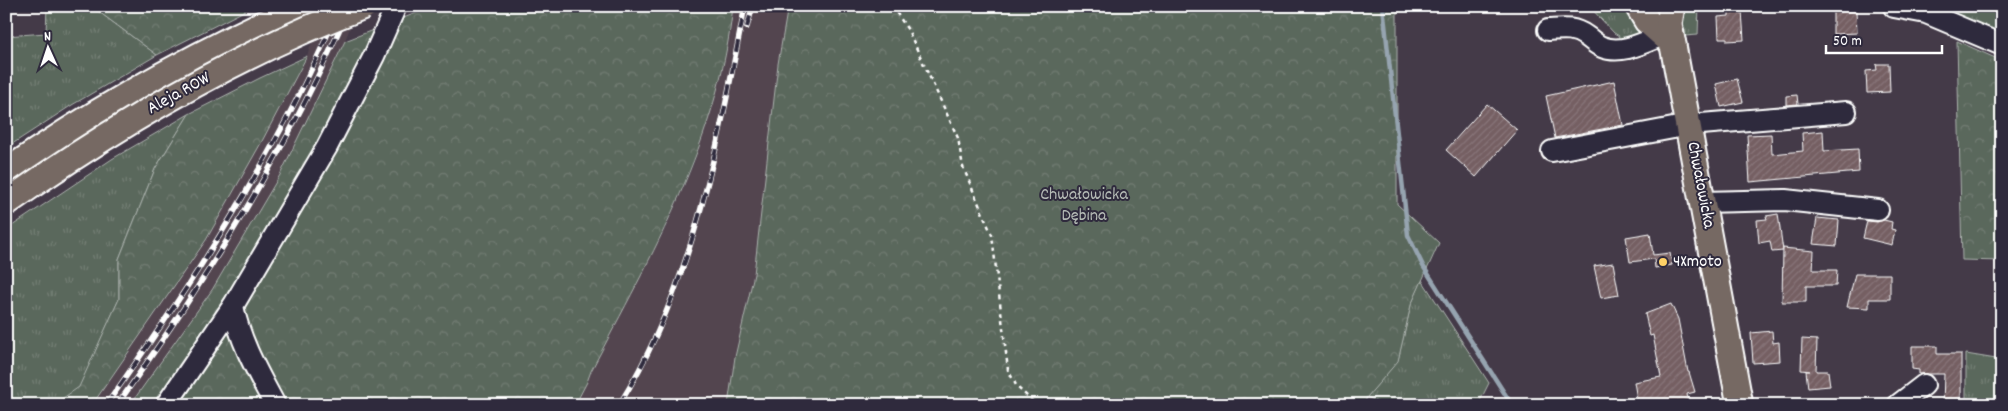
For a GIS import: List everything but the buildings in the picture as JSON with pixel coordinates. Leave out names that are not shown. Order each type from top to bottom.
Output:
[{"type":"main road","name":"Aleja ROW","points":[[6,172],[67,131],[156,78],[300,6]]},
{"type":"main road","name":"Aleja ROW","points":[[6,203],[85,149],[192,87],[264,50],[364,6]]},
{"type":"main road","points":[[1638,6],[1647,21],[1667,23]]},
{"type":"main road","name":"Chwałowicka","points":[[1667,23],[1689,125],[1740,405]]},
{"type":"street","points":[[166,405],[233,306],[328,147],[374,56],[396,6]]},
{"type":"street","points":[[1894,7],[1926,13],[2002,45]]},
{"type":"street","points":[[1548,30],[1572,28],[1602,47],[1615,50],[1632,48],[1667,23]]},
{"type":"street","points":[[1552,152],[1689,125],[1846,112]]},
{"type":"street","points":[[1703,202],[1785,200],[1878,210]]},
{"type":"street","points":[[233,306],[243,343],[275,405]]},
{"type":"street","points":[[1898,405],[1924,385]]},
{"type":"path","points":[[892,6],[908,30],[958,138],[963,167],[992,235],[1008,370],[1017,387],[1037,405]]},
{"type":"shaded area","points":[[325,6],[358,6],[345,41],[280,175],[212,290],[130,405],[92,405],[206,240],[261,143],[307,56]]},
{"type":"shaded area","points":[[733,6],[789,6],[778,64],[754,274],[735,357],[728,405],[575,405],[666,227],[694,163],[719,80]]},
{"type":"green space","points":[[47,6],[91,6],[157,55],[72,105],[6,148],[6,36],[46,33]]},
{"type":"green space","points":[[91,6],[254,6],[157,55]]},
{"type":"green space","points":[[434,6],[733,6],[725,55],[713,103],[680,195],[575,405],[130,405],[212,290],[280,175],[345,41]]},
{"type":"green space","name":"Chwałowicka Dębina","points":[[788,6],[1397,6],[1397,204],[1439,243],[1411,305],[1398,361],[1367,397],[1364,405],[728,405],[735,357],[754,274],[778,64]]},
{"type":"green space","points":[[1589,6],[1625,6],[1642,33],[1614,45],[1619,36]]},
{"type":"green space","points":[[1678,6],[1699,6],[1698,35],[1685,36],[1685,30],[1680,30]]},
{"type":"green space","points":[[1918,6],[2002,6],[2002,40]]},
{"type":"green space","points":[[1957,41],[2002,61],[2002,261],[1962,260]]},
{"type":"green space","points":[[307,56],[261,143],[206,240],[92,405],[53,405],[79,387],[119,299],[119,259],[155,169],[189,114]]},
{"type":"green space","points":[[189,114],[155,169],[119,259],[119,299],[79,388],[53,405],[6,405],[6,230],[112,159]]},
{"type":"green space","points":[[1422,280],[1489,383],[1478,405],[1384,405],[1367,397],[1398,360],[1411,305]]},
{"type":"green space","points":[[1966,354],[2002,360],[2002,405],[1966,405]]},
{"type":"waterway","points":[[1383,6],[1408,235],[1423,266],[1512,405]]},
{"type":"railway","points":[[106,405],[172,310],[234,212],[291,111],[340,6]]},
{"type":"railway","points":[[117,405],[183,309],[244,212],[301,111],[350,6]]},
{"type":"railway","points":[[619,405],[645,359],[667,311],[685,262],[713,161],[745,6]]},
{"type":"railway","points":[[747,27],[753,6]]},
{"type":"place","name":"4Xmoto","points":[[1663,262]]}]
